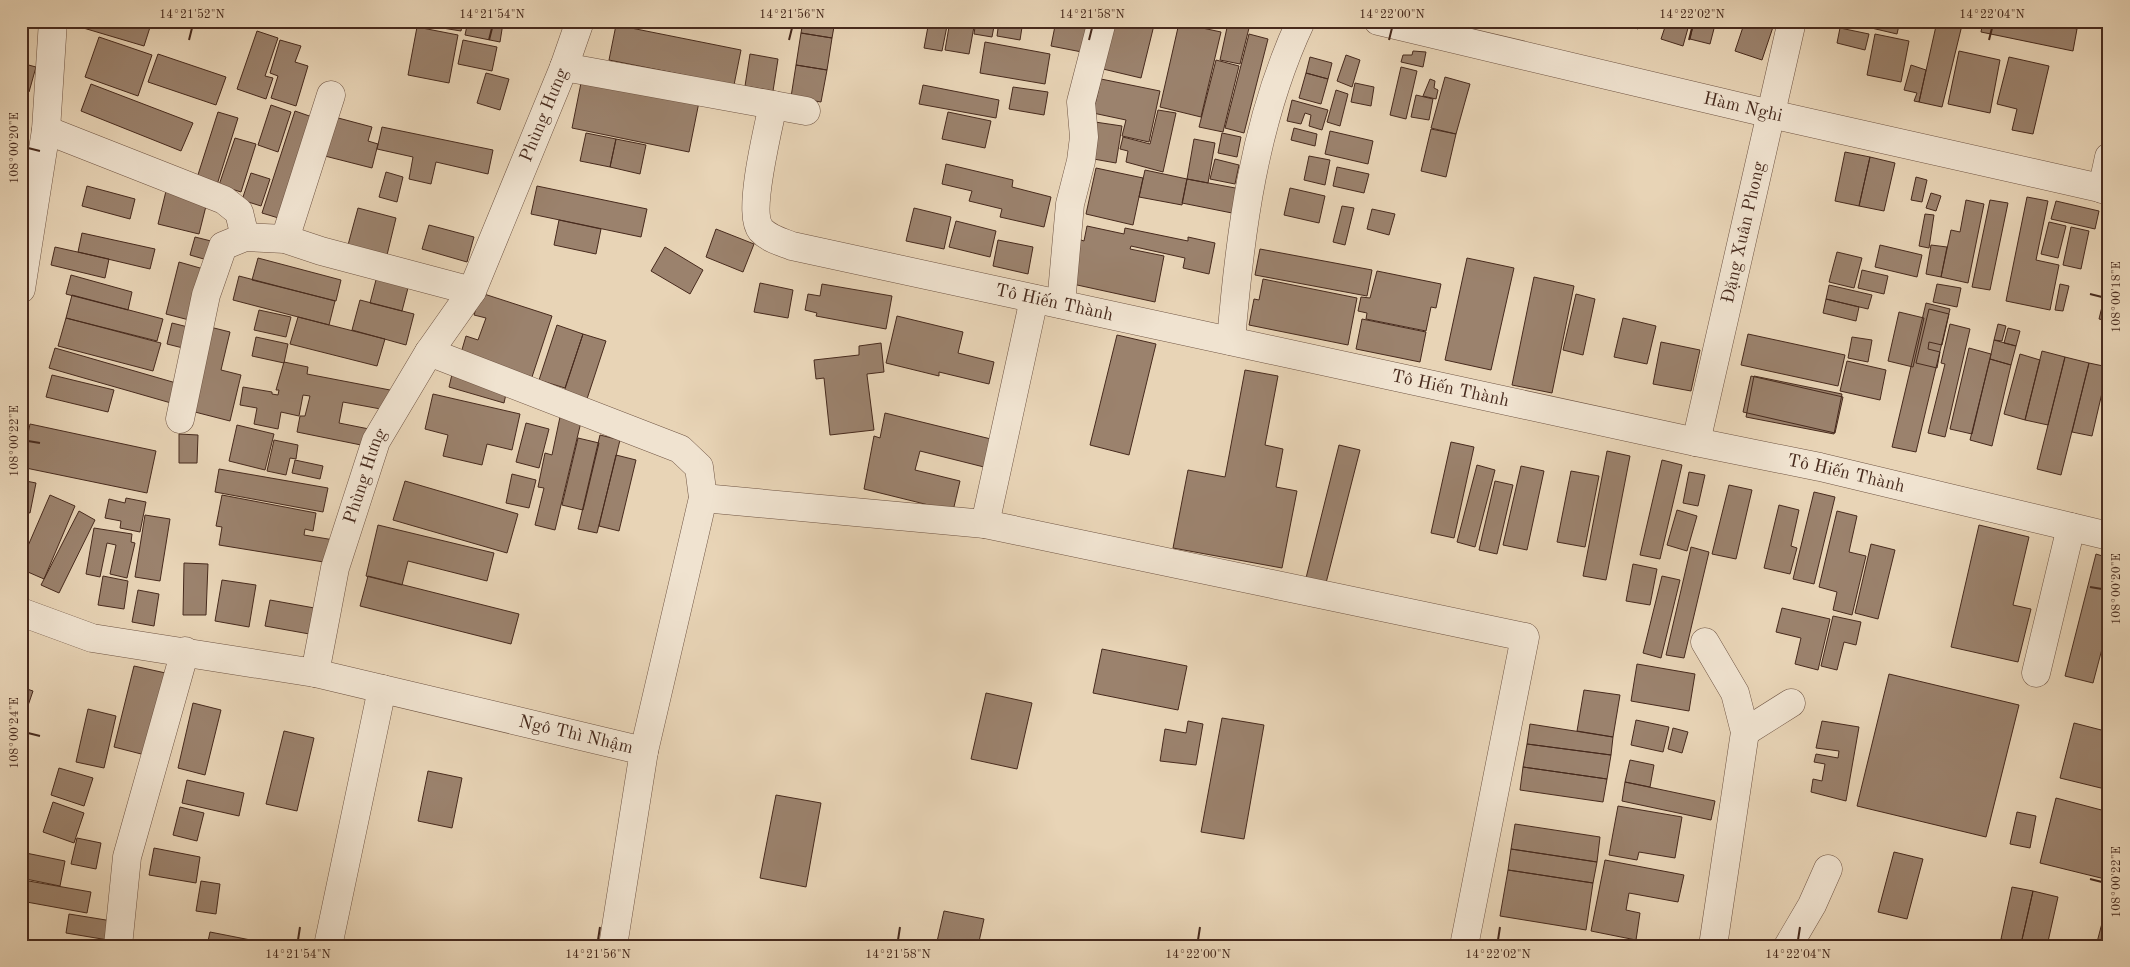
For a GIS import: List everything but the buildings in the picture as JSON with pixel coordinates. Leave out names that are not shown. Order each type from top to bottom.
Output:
[{"type":"street","points":[[21,288],[46,130],[53,21]]},
{"type":"street","name":"Phùng Hưng","points":[[315,673],[335,568],[376,441],[429,352],[472,291],[564,67],[580,21]]},
{"type":"street","points":[[1061,304],[1070,204],[1081,161],[1084,137],[1081,102],[1102,21]]},
{"type":"street","points":[[1231,341],[1237,269],[1254,167],[1270,97],[1301,21]]},
{"type":"street","name":"Hàm Nghi","points":[[1378,21],[1434,28],[1771,114],[2105,189]]},
{"type":"street","name":"Đặng Xuân Phong","points":[[1696,442],[1792,21]]},
{"type":"street","points":[[564,67],[806,111]]},
{"type":"street","points":[[285,239],[331,95]]},
{"type":"street","name":"Tô Hiến Thành","points":[[773,104],[755,210],[760,229],[771,238],[792,246],[1696,442],[1820,467],[2109,536]]},
{"type":"street","points":[[46,130],[224,200],[238,212],[245,237]]},
{"type":"street","points":[[2105,189],[2109,157]]},
{"type":"street","points":[[180,419],[206,295],[223,246],[245,237],[285,239],[321,251],[472,291]]},
{"type":"street","points":[[985,524],[1034,299]]},
{"type":"street","points":[[429,352],[680,449],[699,467],[702,498],[644,750]]},
{"type":"street","points":[[702,498],[985,524],[1525,637],[1464,946]]},
{"type":"street","points":[[2036,673],[2071,527]]},
{"type":"street","points":[[21,612],[92,638],[136,646],[185,651],[315,673]]},
{"type":"street","points":[[1705,642],[1735,693],[1745,732],[1713,946]]},
{"type":"street","points":[[118,946],[127,857],[185,651]]},
{"type":"street","name":"Ngô Thì Nhậm","points":[[315,673],[644,750],[613,946]]},
{"type":"street","points":[[328,946],[382,688]]},
{"type":"street","points":[[1745,732],[1791,703]]},
{"type":"street","points":[[1788,946],[1812,905],[1828,869]]}]
